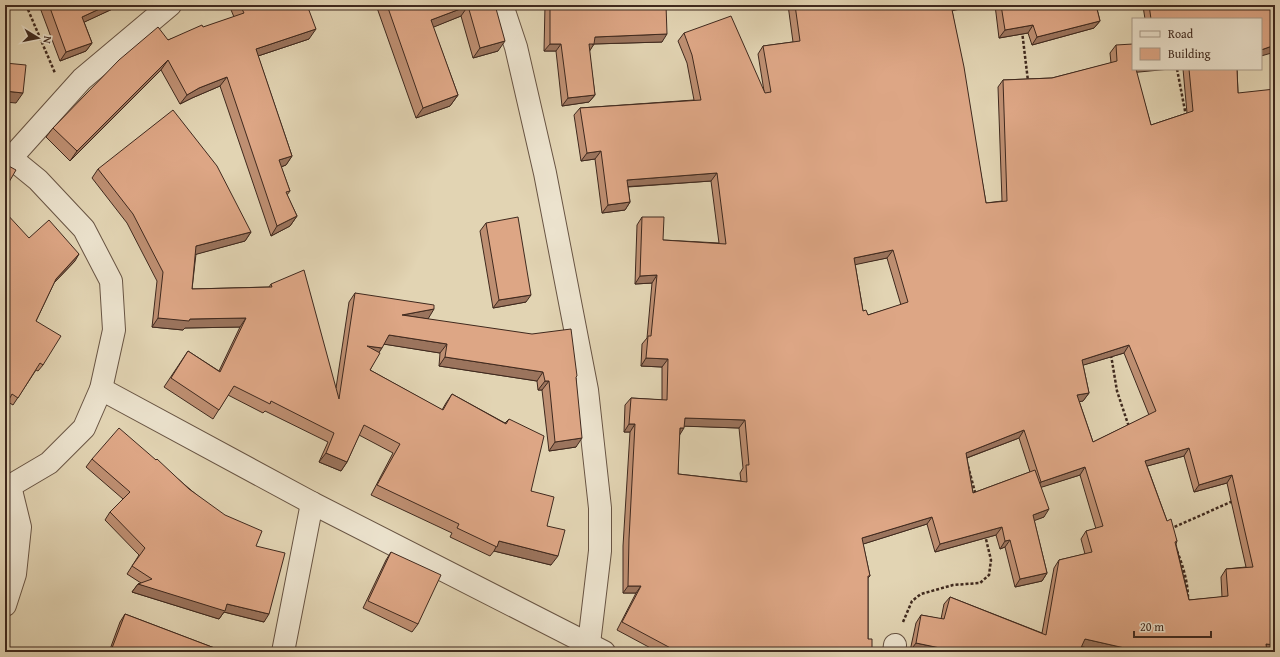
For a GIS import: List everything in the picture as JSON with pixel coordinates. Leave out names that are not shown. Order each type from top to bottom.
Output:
[{"type":"street","points":[[5,605],[15,574],[20,527],[8,487],[49,462],[84,428],[101,389],[114,330],[111,280],[84,229],[38,180],[8,157],[82,79],[170,5]]},
{"type":"street","points":[[101,389],[312,503],[594,650],[600,551],[600,508],[587,390],[545,173],[516,47],[502,5]]},
{"type":"street","points":[[283,652],[312,503]]},
{"type":"path","points":[[26,5],[66,96]]},
{"type":"path","points":[[1020,24],[1027,80],[1030,87]]},
{"type":"path","points":[[1177,70],[1188,120]]},
{"type":"path","points":[[1110,352],[1117,391],[1130,431]]},
{"type":"path","points":[[968,465],[977,502]]},
{"type":"path","points":[[1168,530],[1239,499]]},
{"type":"path","points":[[895,649],[906,614],[912,602],[921,594],[953,585],[980,583],[989,575],[991,560],[984,532]]},
{"type":"path","points":[[1176,549],[1182,562],[1188,590],[1188,604]]},
{"type":"building","points":[[49,5],[108,5],[82,17],[92,43],[66,52]]},
{"type":"building","points":[[240,5],[307,5],[316,29],[256,49],[292,156],[279,160],[290,191],[286,192],[297,216],[277,226],[227,77],[199,88],[187,95],[168,60],[77,151],[53,128],[119,60],[158,27],[168,40],[202,25],[203,27],[244,13]]},
{"type":"building","points":[[387,5],[495,5],[505,41],[480,48],[468,6],[431,20],[458,95],[423,108]]},
{"type":"building","points":[[550,5],[666,5],[667,34],[595,37],[594,44],[589,44],[595,95],[568,98],[561,44],[550,44]]},
{"type":"building","points":[[795,5],[951,5],[964,67],[986,203],[1007,201],[1003,80],[1052,78],[1117,61],[1116,45],[1132,44],[1132,70],[1136,70],[1151,125],[1193,111],[1189,70],[1237,70],[1238,93],[1275,89],[1275,645],[1266,644],[1267,652],[1129,652],[1129,649],[1085,639],[1079,652],[939,652],[940,648],[916,643],[921,615],[944,619],[950,597],[1046,635],[1059,560],[1092,552],[1086,531],[1103,526],[1085,467],[1041,482],[1024,430],[966,453],[973,493],[1035,470],[1049,509],[1033,515],[1047,573],[1020,579],[1010,540],[1005,541],[1002,527],[940,544],[932,517],[862,538],[870,576],[868,576],[868,639],[872,639],[872,652],[678,652],[622,622],[641,586],[628,586],[635,424],[629,424],[631,398],[667,400],[668,359],[646,358],[648,336],[651,336],[657,275],[640,276],[642,217],[664,217],[663,240],[726,244],[717,173],[627,180],[630,202],[608,205],[601,151],[587,153],[580,108],[701,100],[692,55],[684,33],[731,16],[765,93],[771,92],[763,46],[800,41]],"holes":[[[893,250],[908,302],[868,315],[866,310],[863,311],[854,258]],[[1129,345],[1156,411],[1093,442],[1077,395],[1089,393],[1082,360]],[[685,418],[745,420],[749,465],[746,465],[747,482],[678,474],[680,428],[684,428]],[[1189,448],[1199,485],[1232,475],[1253,567],[1226,569],[1228,596],[1189,600],[1171,519],[1167,521],[1145,461]]]},
{"type":"building","points":[[1001,5],[1096,5],[1100,21],[1037,37],[1033,25],[1005,30]]},
{"type":"building","points":[[1149,5],[1275,5],[1275,45],[1262,50],[1262,18],[1151,18]]},
{"type":"building","points":[[5,63],[26,65],[23,93],[5,91]]},
{"type":"building","points":[[173,110],[217,166],[251,232],[196,246],[192,289],[272,287],[271,284],[304,270],[339,399],[355,293],[434,305],[434,309],[402,315],[532,334],[571,329],[577,376],[582,438],[555,442],[549,381],[545,381],[543,372],[445,357],[447,344],[389,335],[382,348],[367,346],[380,353],[370,370],[443,410],[452,394],[506,424],[509,419],[544,436],[531,491],[554,497],[547,526],[565,530],[558,556],[499,541],[497,547],[457,528],[459,524],[377,485],[400,444],[364,425],[347,462],[326,453],[334,433],[271,401],[270,404],[234,386],[219,410],[171,378],[188,351],[220,372],[246,318],[190,319],[189,321],[158,318],[163,272],[133,214],[98,169]]},
{"type":"building","points":[[5,164],[16,170],[5,189]]},
{"type":"building","points":[[5,212],[29,238],[49,220],[79,254],[56,279],[36,321],[61,336],[43,365],[40,363],[18,398],[12,394],[5,407]]},
{"type":"building","points":[[518,217],[531,295],[499,300],[486,223]]},
{"type":"building","points":[[119,428],[156,460],[157,459],[189,489],[225,515],[262,531],[256,546],[285,553],[269,614],[227,604],[225,611],[138,584],[152,579],[132,566],[145,548],[110,512],[130,492],[92,459]]},
{"type":"building","points":[[391,552],[441,575],[418,624],[368,601]]},
{"type":"building","points":[[125,614],[225,652],[122,652],[112,648]]}]
